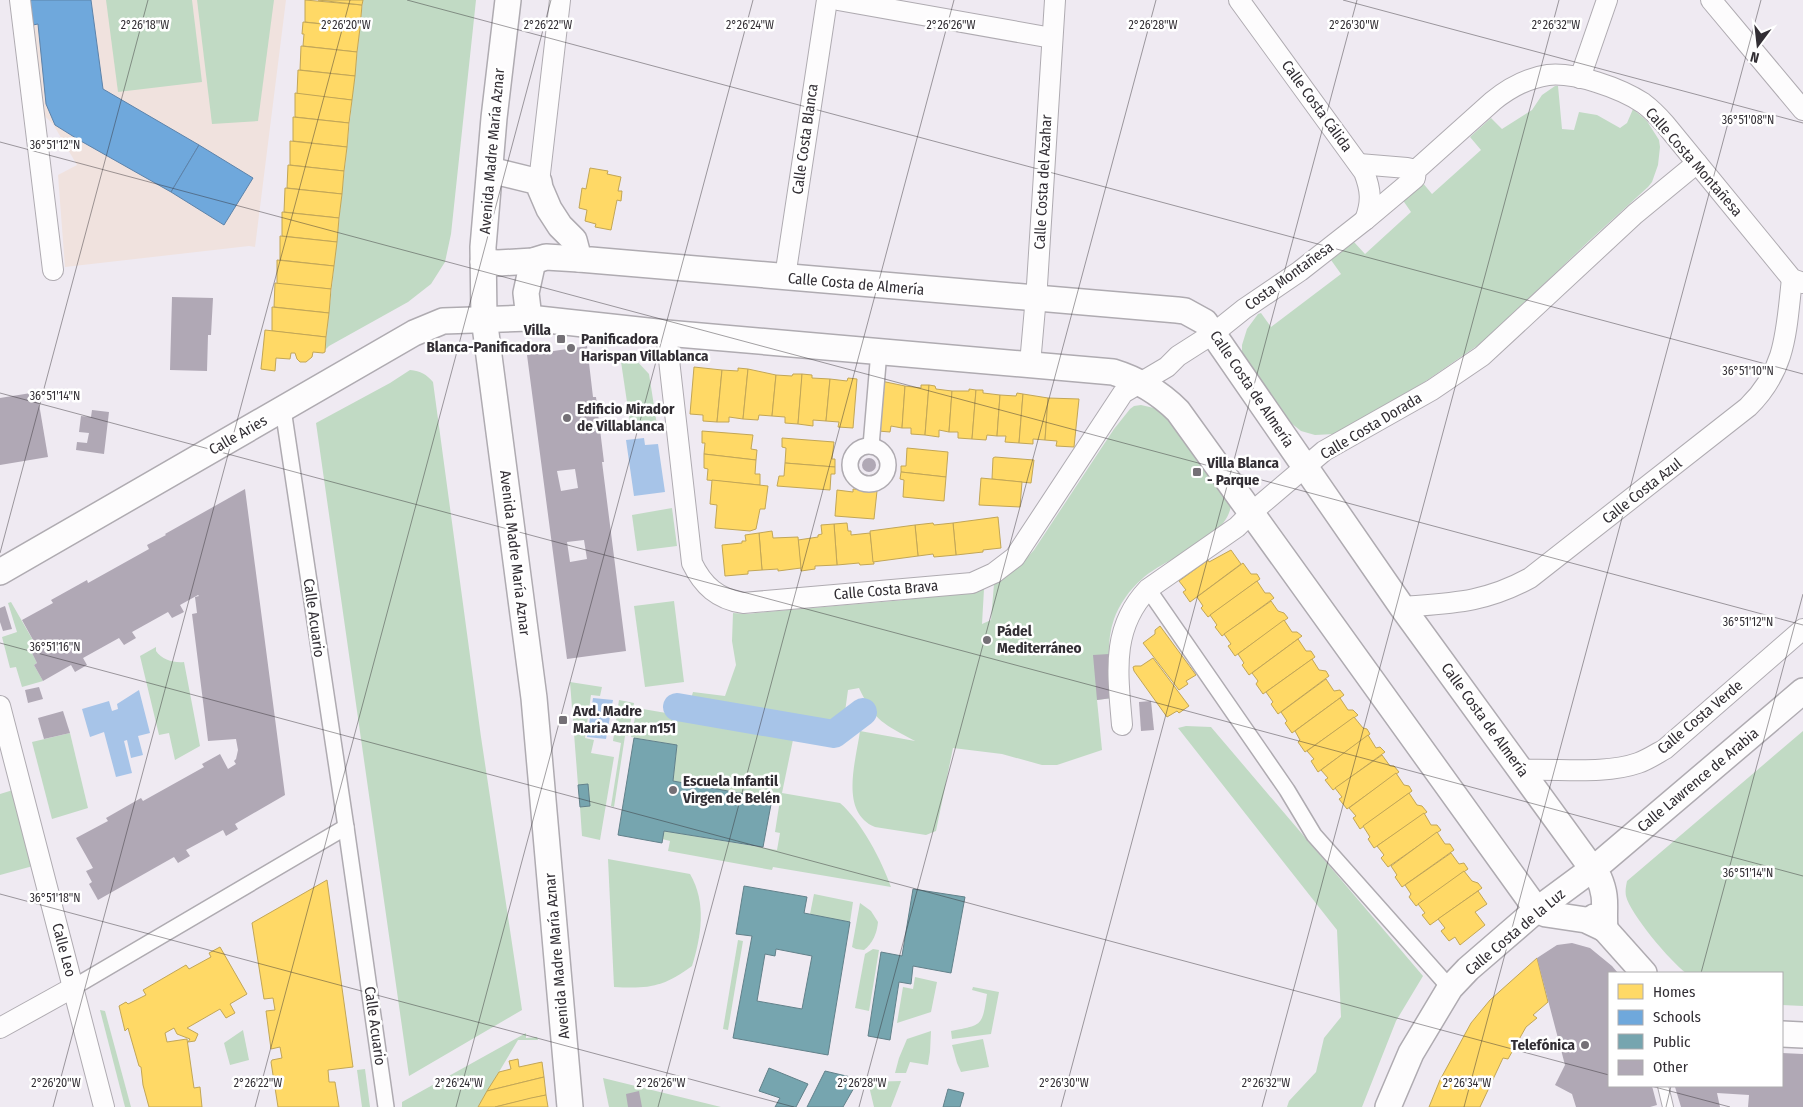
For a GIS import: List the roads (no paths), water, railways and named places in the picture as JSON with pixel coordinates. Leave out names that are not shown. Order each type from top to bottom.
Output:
[{"type":"street","points":[[20,0],[53,270]]},
{"type":"street","name":"Avenida Madre María Aznar","points":[[508,0],[494,118],[483,262],[484,318],[534,698],[570,1107]]},
{"type":"street","points":[[560,0],[539,182],[544,198],[554,218],[574,240],[580,260]]},
{"type":"street","name":"Calle Costa Blanca","points":[[785,278],[827,0]]},
{"type":"street","points":[[838,0],[1052,38]]},
{"type":"street","name":"Calle Costa del Azahar","points":[[1030,364],[1055,0]]},
{"type":"street","name":"Calle Costa Cálida","points":[[1239,0],[1364,172],[1371,195],[1370,207],[1365,220]]},
{"type":"street","points":[[1580,78],[1607,0]]},
{"type":"street","points":[[1711,0],[1803,110]]},
{"type":"street","name":"Calle Costa Montañesa","points":[[1365,220],[1416,178],[1416,170],[1503,92],[1522,82],[1549,75],[1560,75],[1580,78],[1612,88],[1642,103],[1655,113],[1798,281]]},
{"type":"street","name":"Calle Costa Dorada","points":[[1122,724],[1117,664],[1121,639],[1130,613],[1148,589],[1237,527],[1324,451],[1432,390],[1482,356],[1635,214],[1697,163]]},
{"type":"street","points":[[1358,164],[1416,170]]},
{"type":"street","points":[[490,170],[539,182]]},
{"type":"street","name":"Costa Montañesa","points":[[1214,333],[1244,309],[1300,271],[1365,220]]},
{"type":"street","name":"Calle Costa de Almería","points":[[483,262],[533,261],[546,257],[1036,297],[1185,311],[1206,322],[1402,607],[1599,878],[1606,904],[1605,929]]},
{"type":"street","points":[[528,318],[526,293],[533,261]]},
{"type":"street","name":"Calle Costa Azul","points":[[1402,607],[1476,600],[1504,591],[1530,578],[1748,407],[1767,387],[1780,360],[1788,313],[1798,281]]},
{"type":"street","points":[[484,318],[528,318],[666,333],[1113,372],[1140,382],[1167,400],[1178,411],[1537,910],[1546,914],[1586,920],[1605,929]]},
{"type":"street","name":"Calle Aries","points":[[0,572],[420,330],[443,320],[484,318]]},
{"type":"street","name":"Calle Costa Brava","points":[[666,333],[692,563],[701,580],[712,591],[721,596],[743,602],[972,583],[994,573],[1015,557],[1123,392],[1167,367],[1178,356],[1214,333]]},
{"type":"street","points":[[871,446],[879,351]]},
{"type":"street","name":"Calle Acuario","points":[[283,409],[386,1107]]},
{"type":"street","points":[[1148,589],[1287,790],[1314,835],[1450,988]]},
{"type":"street","name":"Calle Costa Verde","points":[[1521,770],[1611,768],[1637,763],[1652,757],[1665,749],[1803,629]]},
{"type":"street","name":"Calle Lawrence de Arabia","points":[[1593,869],[1803,691]]},
{"type":"street","name":"Calle Leo","points":[[0,706],[104,1107]]},
{"type":"street","points":[[0,1028],[74,987],[86,978],[346,827]]},
{"type":"street","name":"Calle Costa de la Luz","points":[[1388,1107],[1411,1052],[1450,988],[1468,969],[1537,910],[1593,869]]},
{"type":"street","points":[[1567,888],[1605,929],[1637,968]]},
{"type":"street","points":[[1783,1034],[1803,1035]]},
{"type":"lane","points":[[1663,1087],[1668,1107]]},
{"type":"water","points":[[644,438],[645,445],[658,444],[665,492],[634,496],[626,440]]},
{"type":"water","points":[[139,690],[150,733],[138,736],[143,755],[131,758],[127,740],[124,741],[132,773],[116,777],[104,732],[90,737],[82,709],[109,701],[112,711],[118,709],[117,704]]},
{"type":"water","points":[[593,698],[613,700],[606,739],[587,737]]},
{"type":"waterway","points":[[677,707],[834,734],[863,712]]},
{"type":"place","name":"Villa Blanca-Panificadora","points":[[561,339]]},
{"type":"place","name":"Panificadora Harispan Villablanca","points":[[571,348]]},
{"type":"place","name":"Edificio Mirador de Villablanca","points":[[567,418]]},
{"type":"place","name":"Villa Blanca - Parque","points":[[1197,472]]},
{"type":"place","name":"Pádel Mediterráneo","points":[[987,640]]},
{"type":"place","name":"Avd. Madre Maria Aznar n151","points":[[563,720]]},
{"type":"place","name":"Escuela Infantil Virgen de Belén","points":[[673,790]]},
{"type":"place","name":"Telefónica","points":[[1585,1045]]}]
